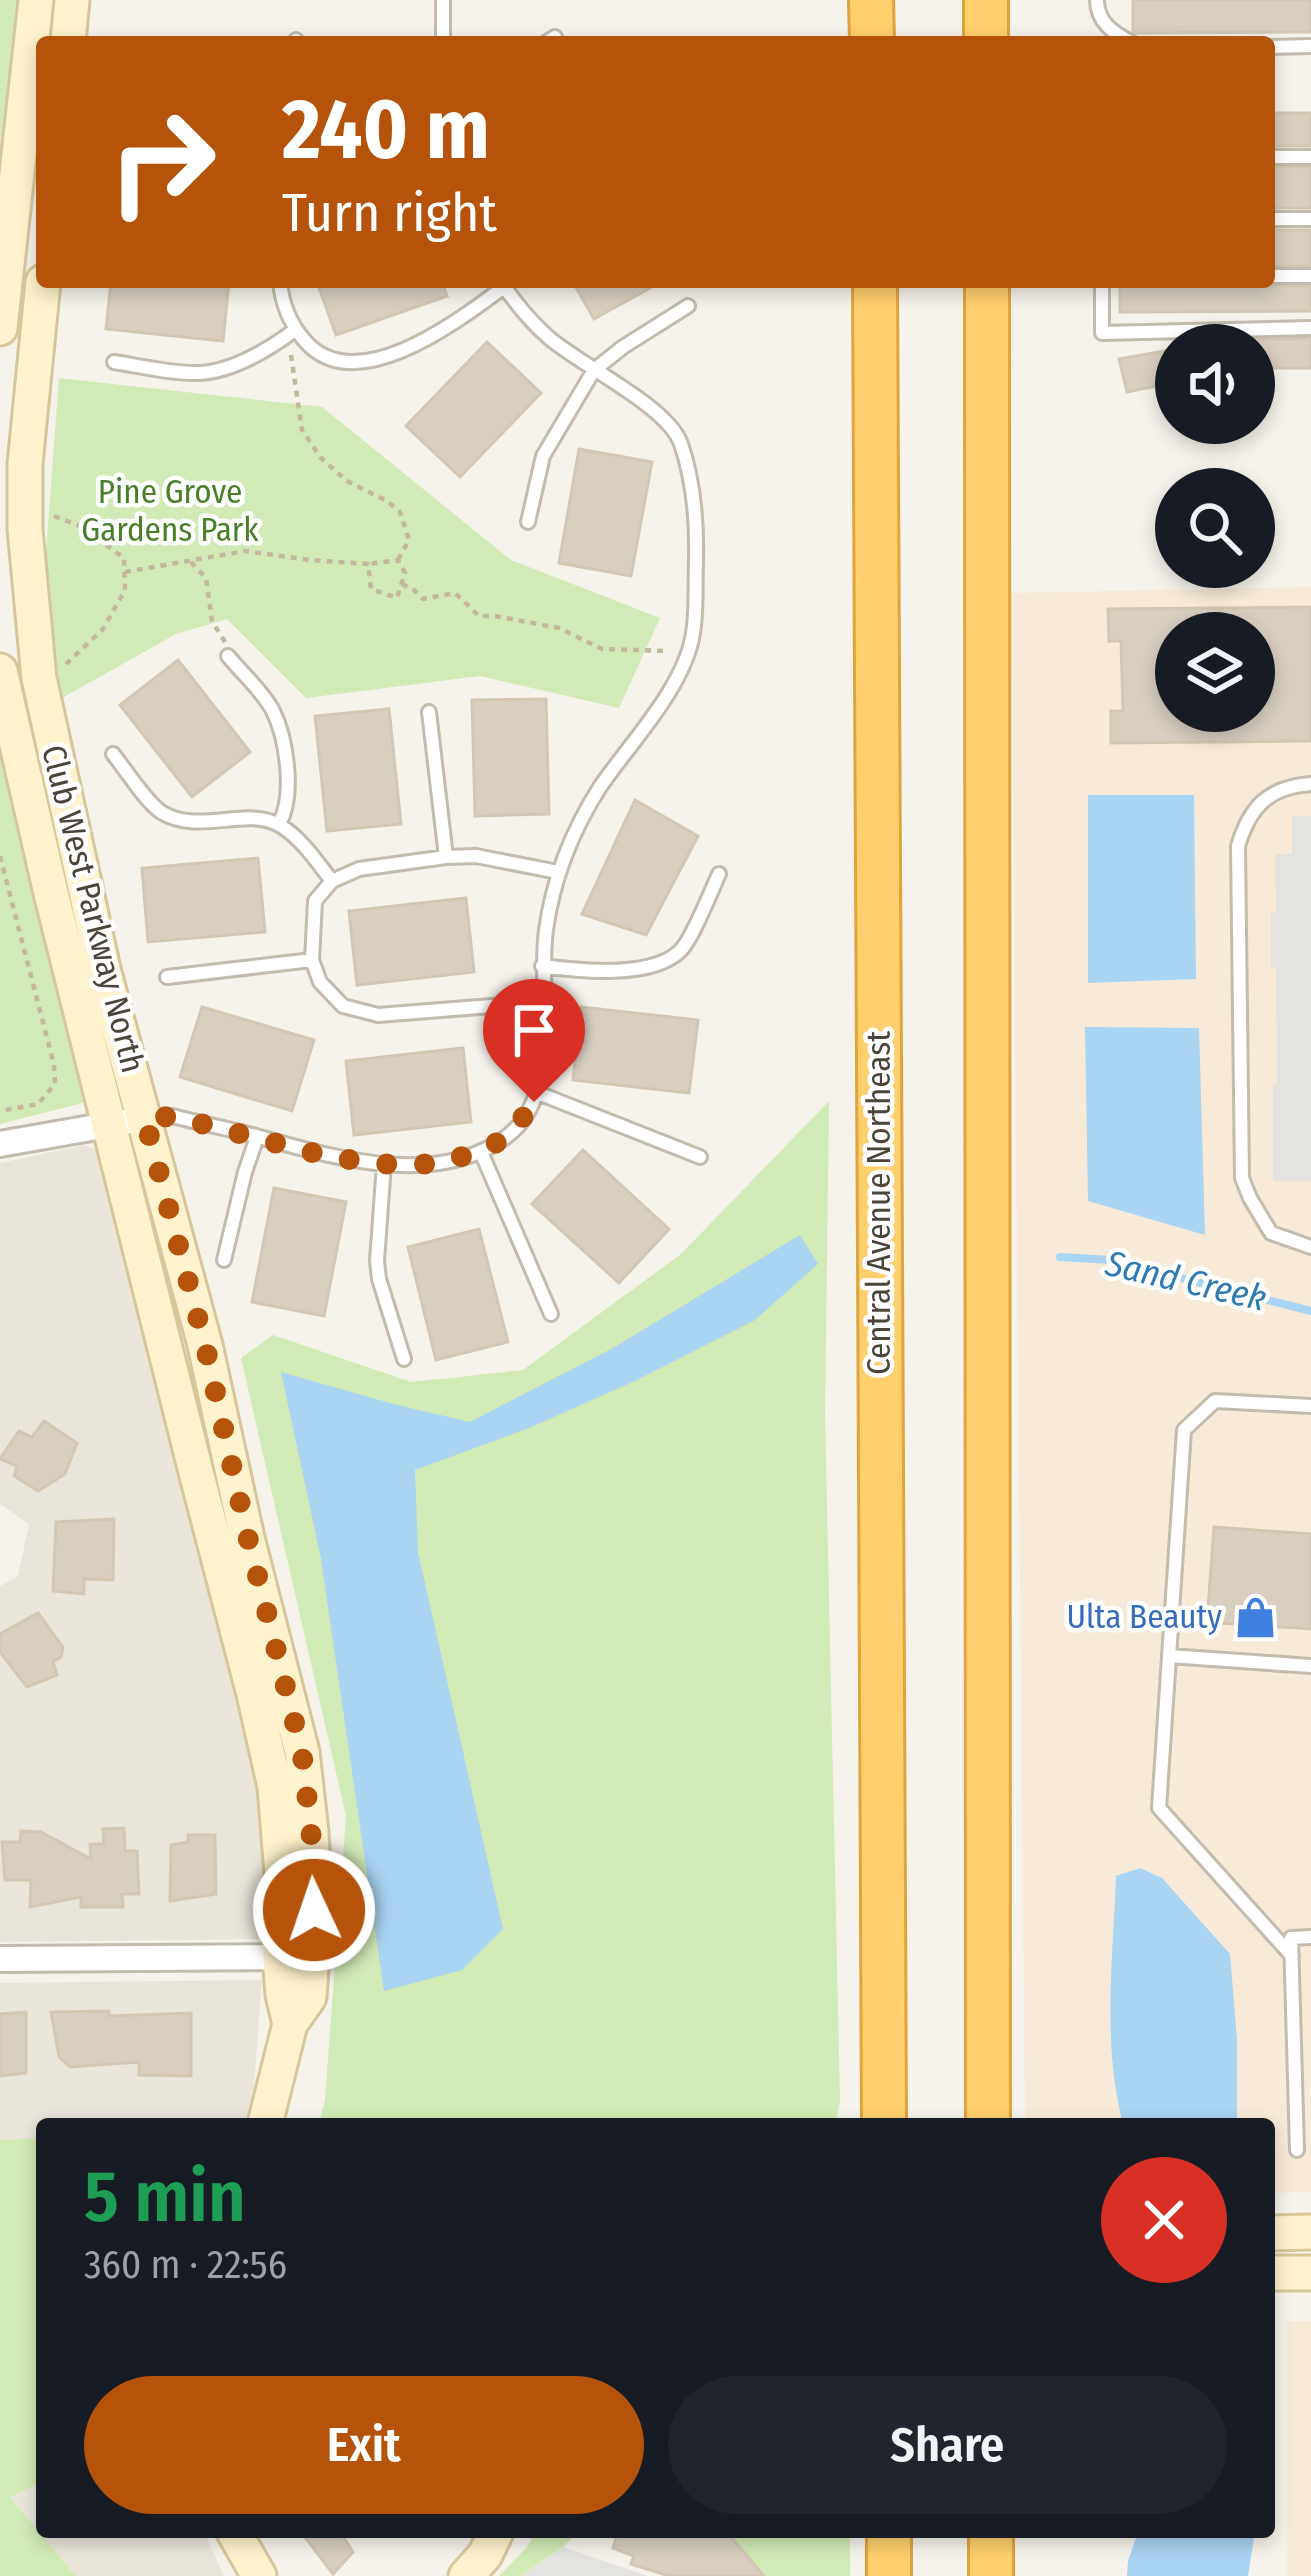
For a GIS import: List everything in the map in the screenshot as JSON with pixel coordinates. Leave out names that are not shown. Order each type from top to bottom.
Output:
[{"type":"highway","points":[[872,0],[872,36]]},
{"type":"highway","points":[[986,0],[986,36]]},
{"type":"highway","name":"Central Avenue Northeast","points":[[874,288],[884,2118]]},
{"type":"highway","points":[[986,288],[988,2118]]},
{"type":"highway","points":[[889,2538],[889,2576]]},
{"type":"highway","points":[[991,2538],[991,2576]]},
{"type":"street","points":[[0,328],[36,0]]},
{"type":"street","points":[[69,36],[72,0]]},
{"type":"street","name":"Club West Parkway North","points":[[42,288],[25,464],[25,529],[39,678],[103,969],[205,1345],[302,1752],[314,1910],[296,1953]]},
{"type":"street","points":[[0,670],[275,1787],[283,1886],[296,1953],[283,1995],[290,2024],[266,2118]]},
{"type":"street","points":[[0,1144],[145,1119]]},
{"type":"street","points":[[0,1959],[296,1953]]},
{"type":"street","points":[[1275,2233],[1311,2232]]},
{"type":"street","points":[[1275,2273],[1311,2273]]},
{"type":"street","points":[[237,2538],[259,2576]]},
{"type":"street","points":[[466,2576],[493,2538]]},
{"type":"lane","points":[[443,0],[443,36]]},
{"type":"lane","points":[[1097,0],[1097,10],[1119,36]]},
{"type":"lane","points":[[1275,46],[1311,46]]},
{"type":"lane","points":[[1275,157],[1311,157]]},
{"type":"lane","points":[[1275,219],[1311,219]]},
{"type":"lane","points":[[1275,276],[1311,276]]},
{"type":"lane","points":[[281,288],[296,330],[316,353],[339,362],[363,362],[410,347],[450,328],[499,288]]},
{"type":"lane","points":[[145,1119],[172,1116],[329,1157],[431,1164],[481,1152],[511,1134],[538,1093],[544,1066],[542,966],[559,872],[578,825],[657,711],[687,653],[693,635],[695,496],[679,437],[664,418],[547,337],[506,288]]},
{"type":"lane","points":[[1102,288],[1102,333],[1311,328]]},
{"type":"lane","points":[[528,522],[543,456],[594,370],[688,306]]},
{"type":"lane","points":[[114,362],[198,373],[216,370],[232,367],[296,330]]},
{"type":"lane","points":[[228,656],[273,711],[287,760],[287,810],[279,824]]},
{"type":"lane","points":[[429,712],[446,857]]},
{"type":"lane","points":[[113,754],[159,811],[183,820],[257,818],[279,824],[332,881]]},
{"type":"lane","points":[[1311,784],[1281,789],[1262,802],[1246,819],[1238,846],[1242,1178],[1271,1233],[1311,1247]]},
{"type":"lane","points":[[543,1002],[378,1016],[343,1006],[320,982],[312,960],[315,901],[332,881],[358,869],[446,857],[476,856],[559,872]]},
{"type":"lane","points":[[542,966],[576,971],[650,968],[682,950],[719,874]]},
{"type":"lane","points":[[167,977],[312,960]]},
{"type":"lane","points":[[538,1093],[700,1156]]},
{"type":"lane","points":[[224,1260],[257,1137]]},
{"type":"lane","points":[[481,1152],[550,1314]]},
{"type":"lane","points":[[384,1164],[377,1262],[404,1359]]},
{"type":"lane","points":[[1292,1956],[1159,1808],[1184,1430],[1215,1401],[1311,1406]]},
{"type":"lane","points":[[1169,1656],[1311,1666]]},
{"type":"lane","points":[[1297,2150],[1292,1938],[1311,1937]]},
{"type":"path","points":[[296,330],[290,347],[302,430],[321,458],[347,482],[400,512],[409,540],[398,560]]},
{"type":"path","points":[[47,514],[80,526],[124,558],[125,572],[125,590],[103,629],[58,673]]},
{"type":"path","points":[[125,572],[245,551],[368,564],[398,560]]},
{"type":"path","points":[[368,564],[371,589],[397,598],[405,573],[398,560]]},
{"type":"path","points":[[191,562],[206,578],[212,621],[227,644],[228,656]]},
{"type":"path","points":[[401,584],[423,599],[455,593],[479,616],[559,628],[602,649],[687,653]]},
{"type":"path","points":[[0,856],[55,1084],[38,1104],[0,1111]]},
{"type":"shaded area","points":[[1311,587],[1311,2192],[1275,2193],[1275,2118],[1025,2118],[1011,593]]},
{"type":"shaded area","points":[[1292,816],[1311,816],[1311,1181],[1273,1181],[1273,1084],[1277,1083],[1271,913],[1276,912],[1275,854],[1292,854]]},
{"type":"shaded area","points":[[84,1145],[102,1152],[275,1787],[273,1939],[0,1942],[0,1586],[18,1576],[29,1524],[0,1504],[0,1163]]},
{"type":"shaded area","points":[[262,1980],[251,2118],[36,2118],[36,2138],[0,2140],[0,1983]]},
{"type":"shaded area","points":[[1287,2321],[1311,2321],[1311,2576],[1287,2576]]},
{"type":"shaded area","points":[[36,2485],[36,2528],[9,2496]]},
{"type":"shaded area","points":[[44,2538],[207,2538],[224,2576],[76,2576]]},
{"type":"shaded area","points":[[563,2547],[648,2576],[521,2576]]},
{"type":"green space","points":[[0,0],[18,0],[0,242]]},
{"type":"green space","name":"Pine Grove Gardens Park","points":[[59,378],[322,407],[511,560],[660,618],[619,708],[480,676],[306,698],[227,619],[176,634],[62,698],[44,578]]},
{"type":"green space","points":[[0,748],[70,1032],[102,1098],[0,1124]]},
{"type":"green space","points":[[829,1101],[825,1415],[837,2118],[320,2118],[346,1816],[241,1358],[273,1335],[411,1382],[523,1370],[681,1254]]},
{"type":"green space","points":[[36,2138],[36,2485],[10,2497],[36,2528],[36,2538],[44,2538],[76,2576],[0,2576],[0,2140]]},
{"type":"green space","points":[[532,2538],[572,2538],[521,2576],[499,2576]]},
{"type":"green space","points":[[733,2538],[850,2538],[850,2576],[762,2576]]},
{"type":"water","points":[[1088,795],[1194,795],[1196,979],[1088,983]]},
{"type":"water","points":[[1085,1027],[1199,1028],[1205,1235],[1088,1201]]},
{"type":"water","points":[[800,1235],[818,1264],[755,1320],[529,1428],[415,1470],[418,1552],[503,1929],[462,1970],[384,1991],[321,1559],[281,1372],[470,1422],[613,1348]]},
{"type":"water","points":[[1140,1868],[1162,1878],[1230,1954],[1237,2118],[1122,2118],[1111,2032],[1116,1876]]},
{"type":"water","points":[[1136,2538],[1254,2538],[1248,2576],[1127,2576]]},
{"type":"building","points":[[1133,0],[1311,0],[1311,32],[1137,33],[1133,31]]},
{"type":"building","points":[[1275,113],[1311,113],[1311,146],[1275,146]]},
{"type":"building","points":[[1275,167],[1311,167],[1311,208],[1275,208]]},
{"type":"building","points":[[1275,230],[1311,230],[1311,266],[1275,266]]},
{"type":"building","points":[[1311,286],[1311,311],[1120,312],[1120,288]]},
{"type":"building","points":[[110,288],[228,288],[223,341],[106,329]]},
{"type":"building","points":[[319,288],[444,288],[447,296],[336,335]]},
{"type":"building","points":[[576,288],[650,288],[594,319]]},
{"type":"building","points":[[1311,338],[1311,368],[1275,368],[1275,339]]},
{"type":"building","points":[[487,342],[541,393],[460,477],[406,426]]},
{"type":"building","points":[[1155,353],[1155,386],[1127,392],[1119,359]]},
{"type":"building","points":[[579,449],[652,462],[631,576],[559,563]]},
{"type":"building","points":[[1311,607],[1311,741],[1111,743],[1111,711],[1123,711],[1121,641],[1109,641],[1108,609]]},
{"type":"building","points":[[178,660],[250,752],[192,797],[120,705]]},
{"type":"building","points":[[546,699],[549,814],[475,816],[472,700]]},
{"type":"building","points":[[389,709],[401,824],[327,831],[315,716]]},
{"type":"building","points":[[635,800],[698,836],[646,935],[582,914]]},
{"type":"building","points":[[258,858],[265,932],[148,942],[142,868]]},
{"type":"building","points":[[466,898],[474,972],[357,985],[349,911]]},
{"type":"building","points":[[202,1007],[314,1040],[292,1111],[180,1077]]},
{"type":"building","points":[[581,1007],[698,1020],[689,1093],[573,1080]]},
{"type":"building","points":[[463,1048],[471,1122],[354,1135],[346,1061]]},
{"type":"building","points":[[583,1150],[669,1229],[619,1283],[532,1204]]},
{"type":"building","points":[[274,1188],[346,1202],[324,1316],[252,1302]]},
{"type":"building","points":[[479,1229],[508,1342],[436,1360],[408,1247]]},
{"type":"building","points":[[44,1421],[77,1443],[65,1474],[38,1491],[14,1476],[17,1466],[0,1459],[19,1431],[32,1437]]},
{"type":"building","points":[[114,1519],[113,1580],[84,1579],[84,1594],[53,1591],[56,1522]]},
{"type":"building","points":[[1214,1527],[1311,1534],[1311,1629],[1207,1622]]},
{"type":"building","points":[[38,1613],[63,1647],[61,1657],[53,1662],[57,1675],[27,1687],[0,1652],[0,1634]]},
{"type":"building","points":[[124,1828],[125,1851],[137,1851],[139,1894],[122,1894],[123,1907],[81,1907],[81,1897],[30,1907],[31,1880],[5,1880],[2,1842],[20,1842],[21,1831],[41,1832],[91,1859],[90,1844],[104,1844],[103,1829]]},
{"type":"building","points":[[188,1835],[215,1835],[216,1894],[170,1901],[171,1845],[188,1842]]},
{"type":"building","points":[[109,2011],[109,2016],[191,2013],[191,2076],[139,2075],[139,2062],[70,2067],[59,2057],[51,2012]]},
{"type":"building","points":[[26,2012],[26,2073],[0,2076],[0,2014]]},
{"type":"building","points":[[306,2538],[344,2538],[353,2552],[333,2574]]},
{"type":"building","points":[[616,2538],[732,2538],[764,2576],[669,2576],[631,2564],[634,2556],[613,2548]]},
{"type":"waterway","name":"Sand Creek","points":[[1060,1257],[1110,1260],[1311,1311]]},
{"type":"place","name":"Ulta Beauty","points":[[1256,1617]]},
{"type":"route","points":[[314,1910],[302,1752],[205,1345],[145,1119],[172,1116],[329,1157],[431,1164],[481,1152],[511,1134],[534,1102]]}]
